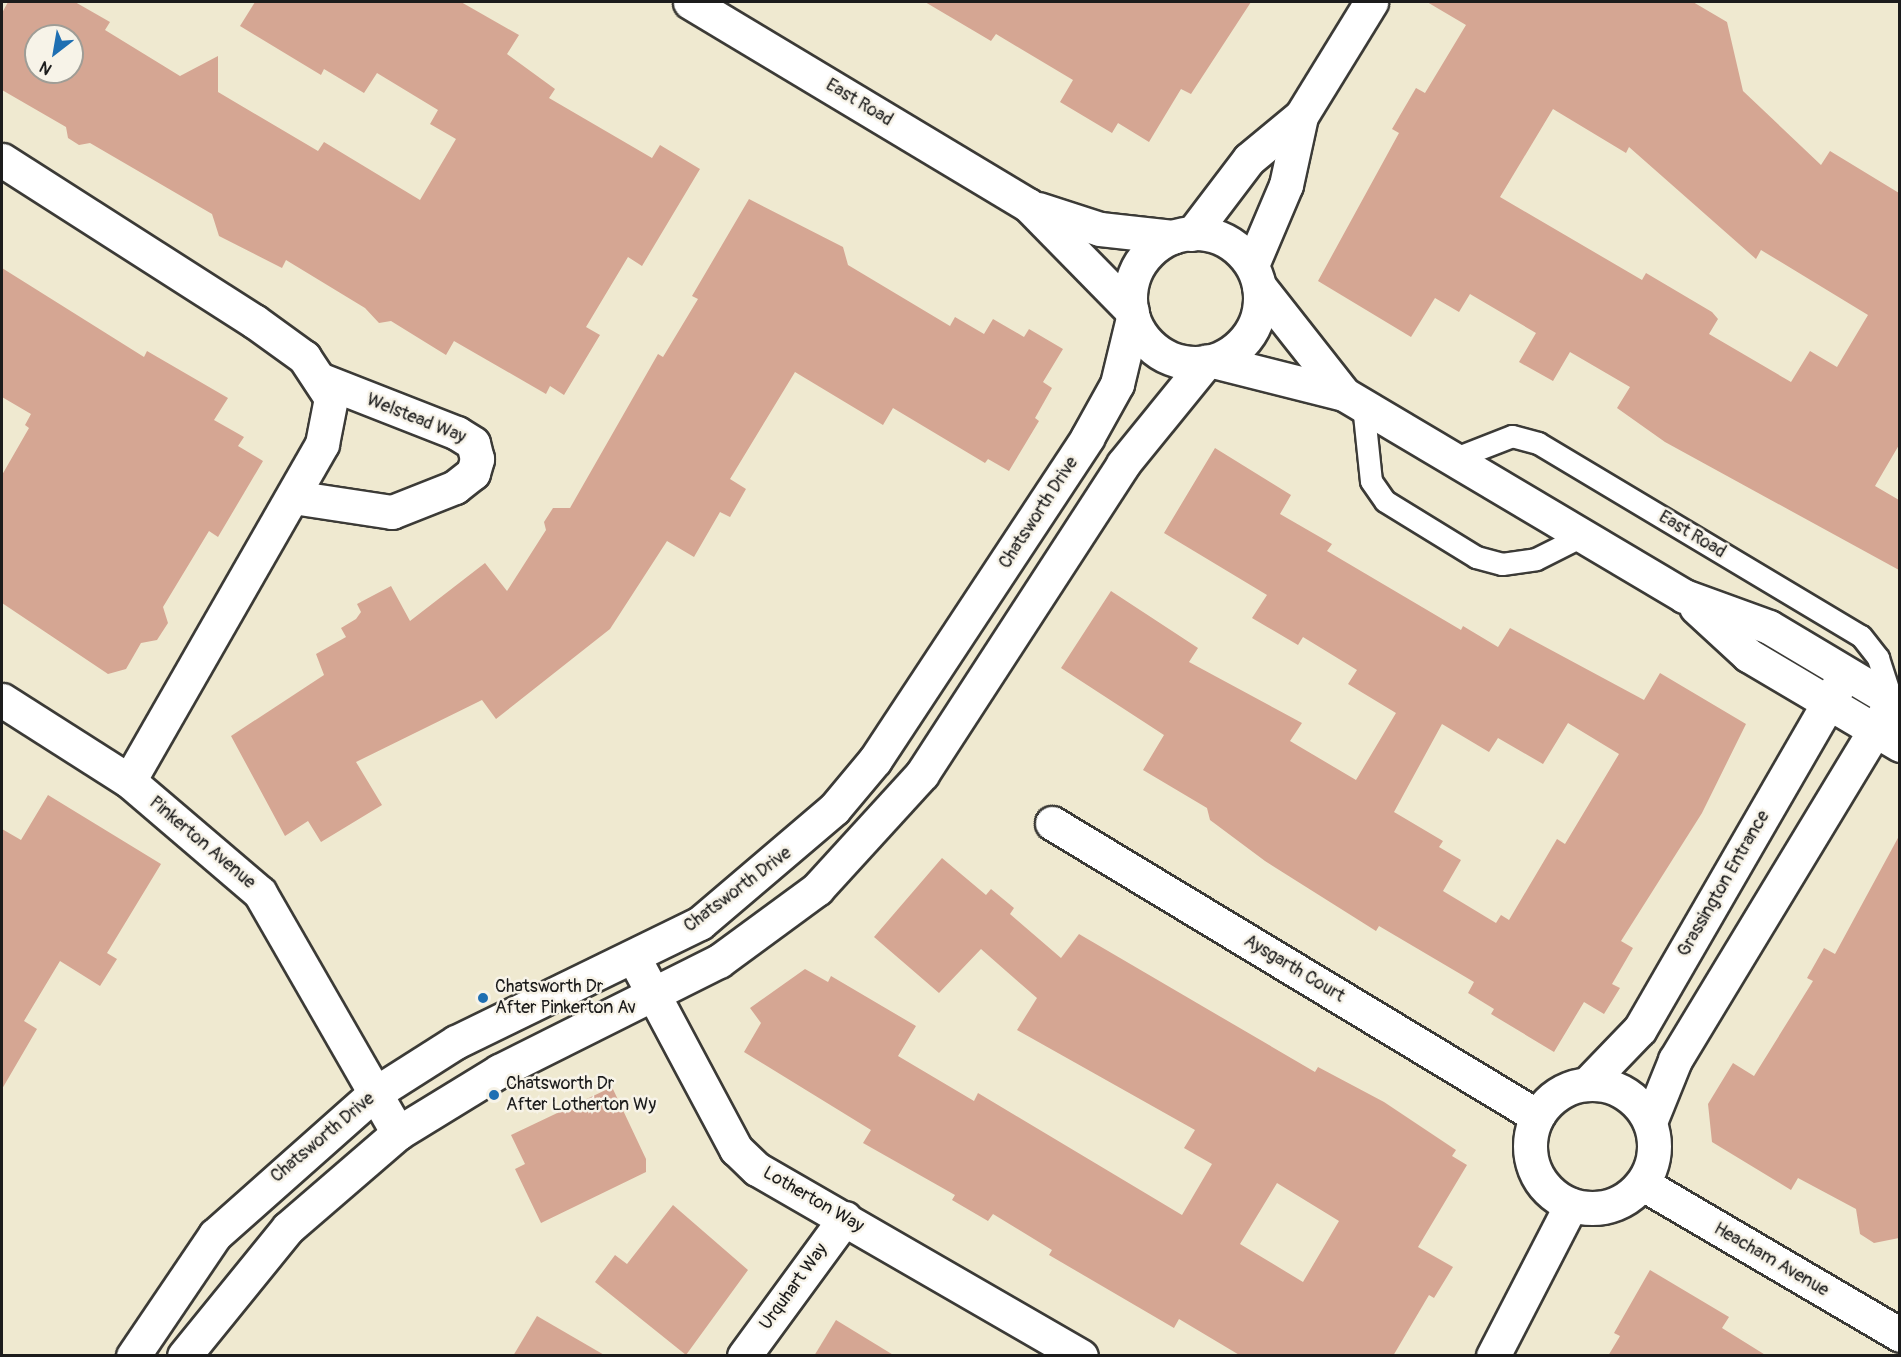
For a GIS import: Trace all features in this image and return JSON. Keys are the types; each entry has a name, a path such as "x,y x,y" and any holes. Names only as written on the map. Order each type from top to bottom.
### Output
{"street":[{"name":"East Road","path":"690,2 1028,205 1100,229 1183,235"},
{"path":"1371,2 1301,116 1249,159 1183,235 1148,253 1136,270 1133,314 1156,350 1180,361 1209,361 1353,400 1684,596 1769,627 1896,703 1887,737 1675,1060 1650,1122 1654,1154 1642,1185 1614,1206 1571,1205 1553,1195 1534,1168 1530,1136 1537,1116 1566,1089 1587,1084 1629,1096 1650,1122"},
{"path":"184,1356 288,1228 398,1133 499,1071 654,998 719,961 817,889 921,774 1011,642 1123,464 1209,361 1248,337 1258,318 1256,276 1286,185 1301,116"},
{"path":"2,160 254,321 304,357 331,398 330,421 293,497 129,781"},
{"name":"East Road","path":"1028,205 1133,314"},
{"path":"1183,235 1223,239 1256,276 1353,400"},
{"name":"Chatsworth Drive","path":"133,1356 215,1235 374,1095 456,1042 634,958 700,924 834,810 875,760 971,619 1117,384 1133,314"},
{"name":"Welstead Way","path":"293,497 392,512 455,487 473,473 477,459 473,443 458,433 319,379"},
{"path":"1684,596 1748,655 1887,737"},
{"path":"971,619 1011,642"},
{"name":"Grassington Entrance","path":"1587,1084 1640,1029 1846,673"},
{"name":"Pinkerton Avenue","path":"3,704 129,781 260,892 374,1095 398,1133"},
{"name":"Aysgarth Court","path":"1052,822 1537,1116"},
{"name":"Lotherton Way","path":"634,958 736,1149 757,1169 1082,1356"},
{"name":"Heacham Avenue","path":"1642,1185 1899,1335"},
{"path":"1493,1356 1571,1205"},
{"name":"Urquhart Way","path":"744,1356 845,1218"}],"lane":[{"path":"1353,400 1371,481 1385,501 1476,557 1502,564 1536,559 1582,536"},
{"name":"East Road","path":"1453,459 1512,436 1538,443 1861,636 1878,658 1896,703"}],"building":[{"path":"8,2 75,2 110,22 105,30 180,76 218,56 218,92 318,151 324,142 420,200 456,139 430,124 438,110 377,73 364,93 324,69 321,75 240,26 255,2 461,2 519,35 507,54 555,89 549,98 652,158 660,145 700,169 642,266 628,257 586,327 600,335 564,395 550,386 546,394 454,341 446,355 391,321 379,323 365,308 286,260 282,268 219,236 212,214 90,143 79,145 68,138 66,127 2,90 2,13"},
{"path":"925,2 1251,2 1191,94 1181,89 1149,142 1118,123 1112,133 1060,102 1073,80 996,34 991,41"},
{"path":"1427,2 1693,2 1727,22 1743,91 1821,165 1830,151 1899,193 1899,445 1875,486 1899,500 1899,570 1665,442 1617,408 1630,387 1570,352 1553,381 1519,362 1536,333 1470,294 1459,312 1435,298 1411,337 1318,281 1399,133 1392,129 1416,88 1425,93 1466,25","holes":["1553,109 1626,153 1629,147 1756,259 1761,250 1868,315 1837,367 1810,351 1791,382 1709,334 1718,319 1712,312 1646,273 1642,280 1500,197"]},
{"path":"749,199 843,247 848,265 950,326 955,317 984,334 993,319 1024,337 1029,329 1063,349 1043,382 1052,388 1035,418 1039,421 1009,471 988,459 985,463 893,408 883,425 795,372 730,479 746,489 730,517 720,512 694,557 667,541 610,629 496,719 482,700 356,762 382,805 321,842 308,821 285,836 231,736 324,675 316,654 346,637 341,628 356,619 361,612 357,604 391,586 410,621 485,563 507,591 546,530 544,522 553,508 570,508 658,354 663,357 698,299 692,296"},
{"path":"2,268 144,357 147,351 228,398 214,420 244,437 238,446 263,461 218,537 209,531 163,607 168,623 157,640 141,643 126,669 108,674 2,603 2,475 29,428 25,425 31,414 2,397"},
{"path":"1215,448 1291,495 1280,514 1332,544 1327,551 1461,630 1463,626 1498,647 1510,628 1644,700 1660,673 1746,724 1702,813 1621,941 1633,948 1612,984 1620,988 1604,1014 1584,1002 1554,1052 1491,1014 1494,1009 1468,993 1474,982 1379,926 1376,931 1265,861 1210,820 1207,808 1143,770 1164,735 1061,668 1111,591 1198,648 1189,662 1302,723 1290,741 1356,780 1396,713 1348,684 1357,670 1303,637 1298,645 1252,618 1267,595 1164,533","holes":["1568,723 1619,754 1565,844 1557,839 1509,920 1501,915 1496,923 1443,891 1461,860 1439,847 1443,841 1394,812 1442,724 1489,752 1498,738 1543,764"]},
{"path":"48,795 161,864 107,953 117,959 100,986 60,961 24,1021 37,1029 2,1089 2,829 21,840"},
{"path":"1899,836 1899,1238 1874,1243 1860,1234 1856,1209 1798,1178 1791,1190 1712,1142 1708,1104 1733,1063 1754,1076 1813,981 1807,978 1824,948 1835,954"},
{"path":"942,858 986,895 991,889 1014,908 1010,914 1061,958 1079,934 1315,1072 1318,1067 1384,1102 1456,1150 1452,1156 1467,1165 1418,1247 1453,1267 1434,1298 1429,1295 1393,1356 1241,1356 1179,1319 1174,1328 1049,1255 1052,1250 993,1214 988,1221 952,1200 955,1195 863,1143 871,1130 744,1052 761,1023 750,1008 805,969 828,982 831,976 916,1026 898,1056 974,1101 978,1093 1182,1215 1212,1164 1184,1148 1195,1130 1017,1030 1037,998 981,949 939,993 874,937","holes":["1277,1183 1339,1221 1303,1282 1240,1244"]},
{"path":"612,1087 646,1159 646,1172 541,1223 515,1169 525,1164 511,1135"},
{"path":"673,1205 748,1270 686,1355 595,1282 615,1255 627,1264"},
{"path":"1650,1270 1729,1317 1722,1328 1767,1356 1608,1356 1620,1336 1614,1333"},
{"path":"537,1316 606,1356 513,1356"},
{"path":"836,1320 895,1356 814,1356"}],"place":[{"name":"Chatsworth Dr After Pinkerton Av","path":"483,998"},
{"name":"Chatsworth Dr After Lotherton Wy","path":"494,1095"}]}
